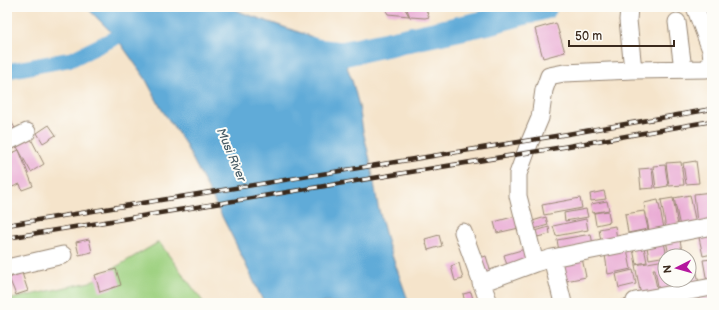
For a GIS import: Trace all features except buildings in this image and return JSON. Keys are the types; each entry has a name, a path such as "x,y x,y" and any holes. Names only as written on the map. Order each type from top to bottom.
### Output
{"street":[{"path":"629,7 628,20 633,70"},
{"path":"535,263 518,196 518,174 540,118 544,90 549,76 633,70 706,69 712,60 711,50 694,7"},
{"path":"677,22 684,69"},
{"path":"7,142 27,132"},
{"path":"481,283 552,258 712,226"},
{"path":"463,232 489,303"},
{"path":"7,268 63,255"},
{"path":"552,258 563,303"},
{"path":"635,301 712,288"}],"green space":[{"path":"159,242 204,303 7,303 7,300 90,282"}],"water":[{"name":"Musi River","path":"86,7 230,7 243,13 310,36 342,54 352,80 359,106 378,206 388,244 409,303 264,303 184,142 162,110 145,78 116,37"}],"waterway":[{"path":"310,49 315,51 342,54 489,22 545,7"},
{"path":"7,71 72,59 135,28"}],"railway":[{"path":"7,225 562,135 712,109"},
{"path":"7,238 563,147 712,121"}]}
